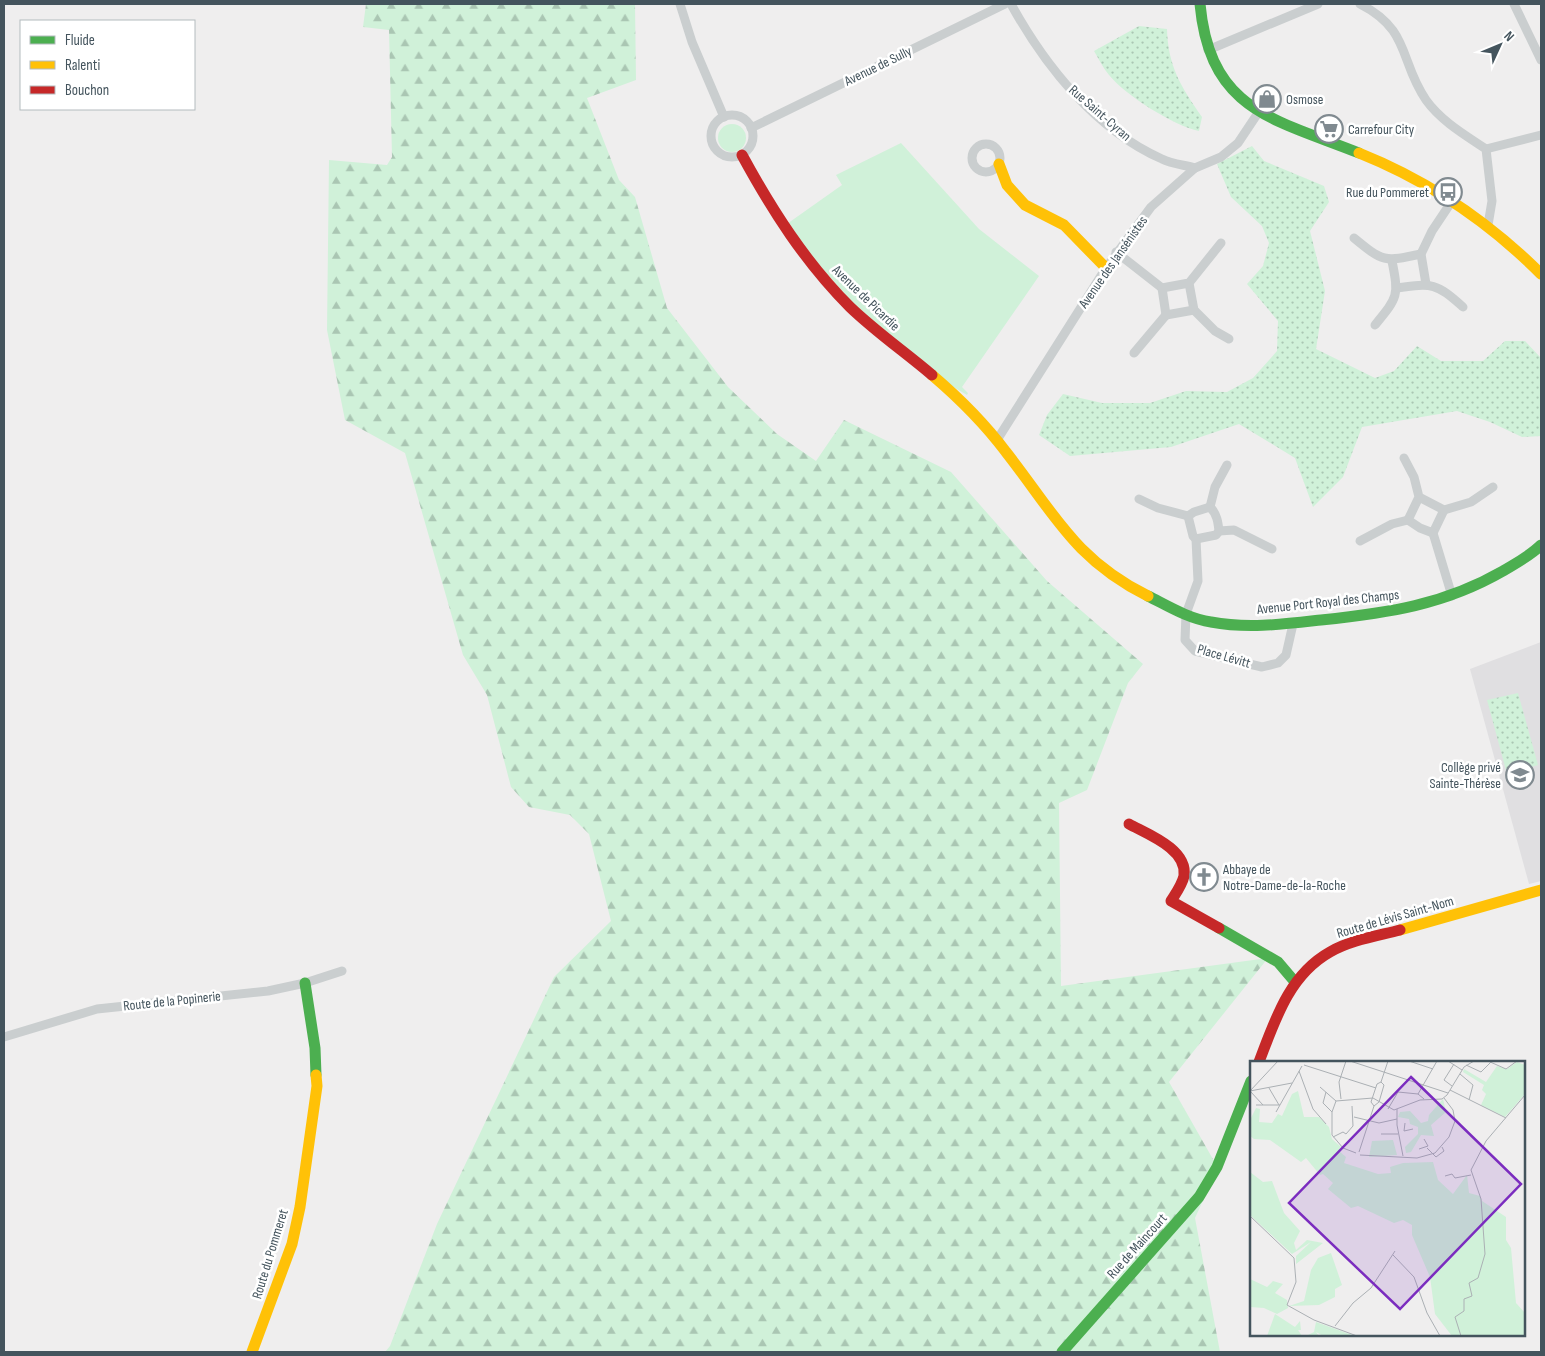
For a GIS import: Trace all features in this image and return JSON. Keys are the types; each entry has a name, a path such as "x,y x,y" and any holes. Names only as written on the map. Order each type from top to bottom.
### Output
{"street":[{"path":"680,4 689,36 724,117"},
{"name":"Avenue de Sully","path":"751,128 1005,4"},
{"name":"Rue Saint-Cyran","path":"1011,4 1043,55 1083,102 1107,123 1150,153 1164,160 1196,168"},
{"path":"1200,4 1201,24 1208,50 1223,80 1236,95 1258,113 1381,163 1427,185 1488,224 1541,274"},
{"path":"1208,50 1318,4"},
{"path":"1360,4 1386,21 1398,36 1417,85 1426,100 1456,128 1486,149 1492,201 1488,224"},
{"path":"1514,4 1541,60"},
{"name":"Avenue des Jansénistes","path":"997,440 1116,252 1151,207 1196,168 1221,157 1238,143 1258,113"},
{"path":"736,116 748,123 751,128 753,134 750,146 742,155 736,157 723,156 714,148 711,136 712,130 724,117 736,116"},
{"path":"1486,149 1541,135"},
{"name":"Avenue de Picardie","path":"742,155 770,207 806,259 839,296 872,327 946,388 997,440"},
{"path":"999,164 1007,185 1025,205 1064,225 1106,268"},
{"path":"1426,284 1420,254 1432,231 1452,201"},
{"path":"1354,238 1374,254 1392,260 1420,254"},
{"path":"1162,288 1190,283 1221,242"},
{"path":"1116,252 1162,288 1166,315"},
{"path":"1375,325 1392,306 1397,288 1392,260"},
{"path":"1190,283 1194,310 1215,331 1228,339"},
{"path":"1397,288 1426,284 1442,288 1462,307"},
{"path":"1134,353 1166,315 1194,310"},
{"name":"Avenue Port Royal des Champs","path":"997,440 1071,540 1101,568 1139,593 1209,622 1241,625 1293,624 1402,611 1452,596 1495,577 1541,545"},
{"path":"1404,458 1414,477 1419,497 1408,520"},
{"path":"1210,507 1215,486 1227,465"},
{"path":"1419,497 1444,510 1471,502 1493,487"},
{"path":"1139,499 1158,508 1188,516 1210,507"},
{"path":"1210,507 1216,512 1219,531"},
{"path":"1444,510 1433,533 1452,596"},
{"path":"1186,614 1198,581 1196,539 1193,536 1188,516"},
{"path":"1360,541 1392,524 1408,520 1433,533"},
{"path":"1196,539 1216,535 1219,531 1234,530 1272,549"},
{"name":"Place Lévitt","path":"1186,614 1185,640 1195,651 1262,667 1278,663 1286,655 1293,624"},
{"path":"1129,824 1166,844 1182,862 1184,872 1182,882 1171,901 1278,962 1295,982"},
{"name":"Route de Lévis Saint-Nom","path":"1259,1061 1279,1012 1295,982 1321,956 1342,947 1541,890"},
{"name":"Route de la Popinerie","path":"4,1037 97,1009 268,991 305,983 342,970"},
{"name":"Route du Pommeret","path":"252,1352 292,1244 300,1207 317,1086 315,1048 305,983"},
{"name":"Rue de Maincourt","path":"1062,1352 1192,1207 1210,1180 1223,1153 1250,1084"}],"shaded area":[{"name":"Collège privé Sainte-Thérèse","path":"1541,642 1541,881 1529,884 1470,669"}],"green space":[{"path":"366,4 635,4 636,80 587,98 619,180 635,197 667,308 728,387 777,434 816,461 844,420 951,472 1047,581 1143,664 1128,683 1087,790 1059,803 1061,986 1268,958 1169,1082 1218,1168 1195,1218 1220,1352 385,1352 390,1346 437,1224 554,977 611,921 589,834 570,815 529,807 511,787 487,695 463,655 405,453 345,420 327,330 329,160 387,165 392,157 389,30 363,27"},
{"path":"1139,26 1167,29 1170,54 1177,76 1202,117 1199,131 1177,123 1151,109 1126,91 1109,75 1094,51"},
{"path":"732,124 742,128 746,138 742,148 732,152 722,148 718,138 722,128"},
{"path":"901,143 979,229 1039,276 962,387 968,393 967,395 945,382 876,329 784,226 842,185 836,175"},
{"path":"1252,146 1264,161 1324,186 1329,202 1310,231 1325,291 1316,349 1375,378 1394,371 1417,346 1441,361 1483,361 1505,341 1525,341 1541,358 1541,436 1522,437 1490,422 1457,411 1362,427 1343,477 1313,507 1295,458 1239,424 1171,447 1070,456 1039,435 1047,415 1063,394 1102,403 1150,403 1186,391 1227,392 1253,378 1277,351 1278,321 1247,284 1263,266 1269,243 1262,226 1231,197 1217,164"},
{"path":"1518,693 1538,765 1507,774 1487,700"}],"traffic: fast":[{"path":"1200,4 1206,40 1217,68 1232,89 1251,106 1274,119 1359,153"},
{"path":"1148,596 1195,618 1225,624 1266,625 1346,617 1415,606 1459,592 1503,571 1528,556 1541,545"},
{"path":"1219,928 1278,962 1295,982"},
{"path":"305,983 315,1048 316,1075"},
{"path":"1062,1352 1199,1197 1217,1167 1250,1084"}],"traffic: slow":[{"path":"1359,153 1410,176 1456,204 1500,237 1541,274"},
{"path":"999,164 1007,185 1025,205 1064,225 1106,268"},
{"path":"932,375 962,402 989,431 1067,533 1083,550 1123,582 1148,596"},
{"path":"1400,930 1541,890"},
{"path":"252,1352 292,1244 300,1207 317,1086 316,1075"}],"traffic: jam":[{"path":"742,155 790,235 818,272 850,307 932,375"},
{"path":"1129,824 1165,844 1180,858 1184,866 1184,876 1171,901 1219,928"},
{"path":"1259,1061 1285,1000 1304,973 1330,952 1347,944 1400,930"}],"place":[{"name":"Osmose","path":"1267,99"},
{"name":"Carrefour City","path":"1329,129"},
{"name":"Rue du Pommeret","path":"1448,192"},
{"name":"Collège privé Sainte-Thérèse","path":"1520,775"},
{"name":"Abbaye de Notre-Dame-de-la-Roche","path":"1204,877"}]}
